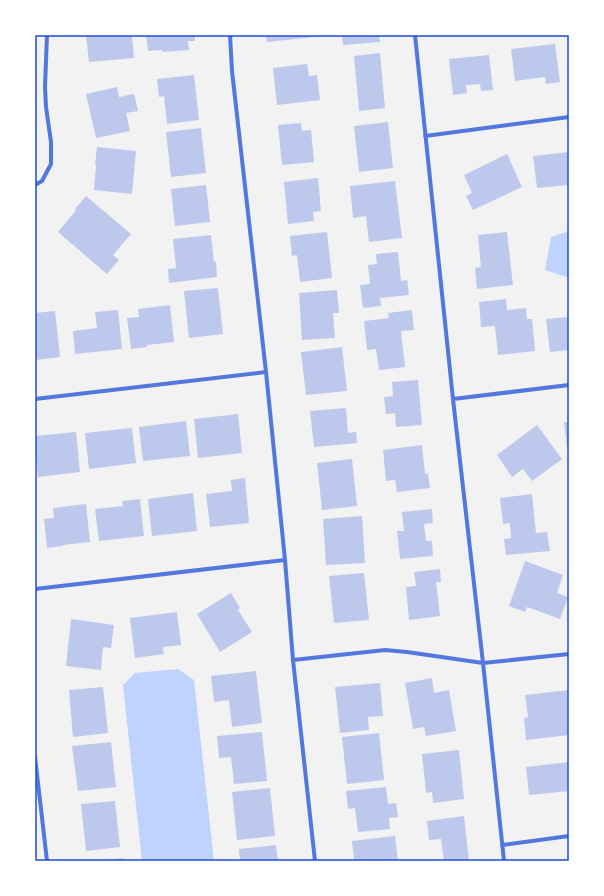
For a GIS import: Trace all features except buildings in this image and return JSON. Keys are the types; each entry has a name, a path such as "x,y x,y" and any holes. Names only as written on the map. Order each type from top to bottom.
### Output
{"street":[{"path":"35,185 42,181 51,164 51,142 45,87 47,35"},
{"path":"230,35 232,71 266,372 285,560 293,660 315,861"},
{"path":"415,35 453,399 504,861"},
{"path":"425,136 569,118"},
{"path":"35,399 266,372"},
{"path":"453,399 569,385"},
{"path":"35,590 285,560"},
{"path":"293,660 385,650 483,663 569,654"},
{"path":"35,757 47,861"},
{"path":"502,845 569,836"}],"water":[{"path":"569,231 569,278 545,270 551,237"},
{"path":"178,669 194,680 214,861 142,861 123,685 135,673"}]}
